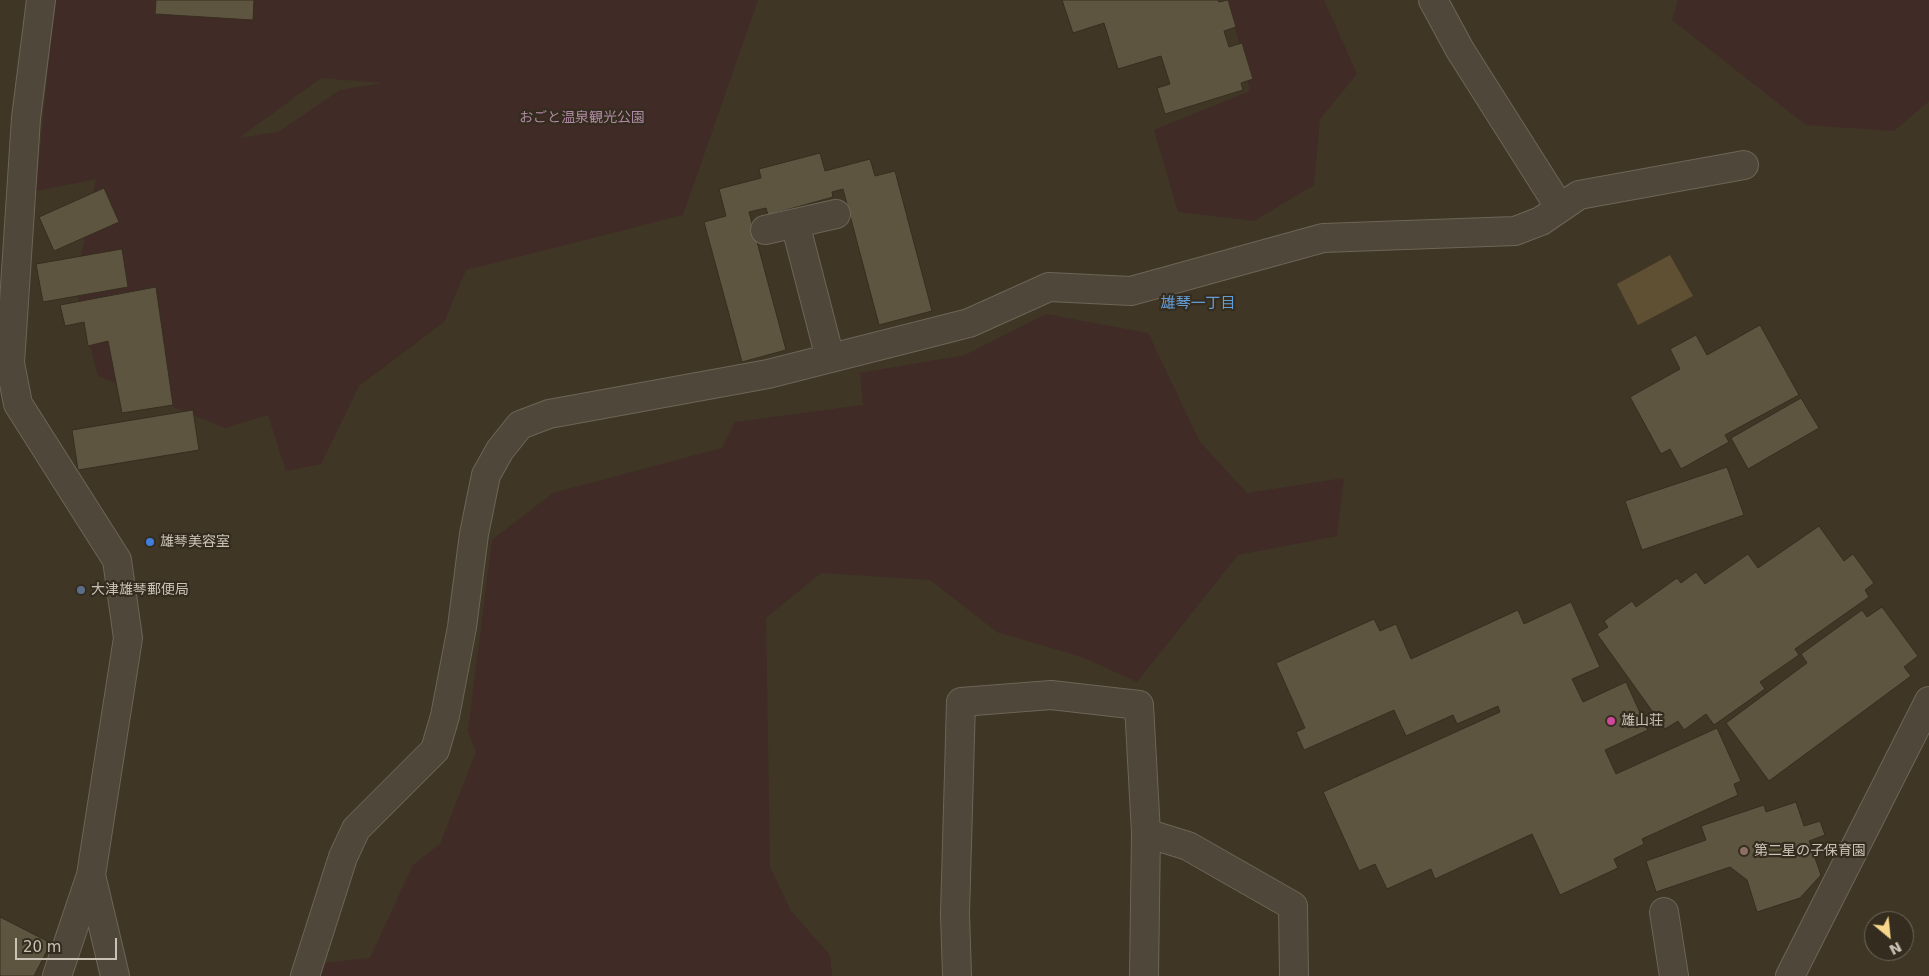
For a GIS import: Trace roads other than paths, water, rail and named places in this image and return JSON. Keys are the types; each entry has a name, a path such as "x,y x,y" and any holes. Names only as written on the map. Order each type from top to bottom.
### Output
{"street":[{"path":"40,0 26,118 5,363 18,404 117,560 128,638 91,876 57,976"},
{"path":"1433,0 1460,50 1560,208"},
{"path":"305,976 343,858 356,829 435,750 445,716 462,627 474,534 486,475 500,450 520,425 550,414 768,374 969,323 1048,287 1131,291 1323,238 1514,231 1541,221 1579,194 1744,165"},
{"path":"765,230 836,214"},
{"path":"795,223 830,358"},
{"path":"957,976 956,914 961,702 1051,696 1139,705 1146,833 1144,976"},
{"path":"1790,976 1929,700"},
{"path":"1146,833 1188,846 1293,906 1294,976"},
{"path":"91,876 115,976"},
{"path":"1664,912 1674,976"}],"place":[{"name":"雄琴美容室","path":"150,542"},
{"name":"大津雄琴郵便局","path":"81,590"},
{"name":"雄山荘","path":"1611,721"},
{"name":"第二星の子保育園","path":"1744,851"}],"district":[{"name":"雄琴一丁目","path":"1198,304"}],"park label":[{"name":"おごと温泉観光公園","path":"582,118"}]}
